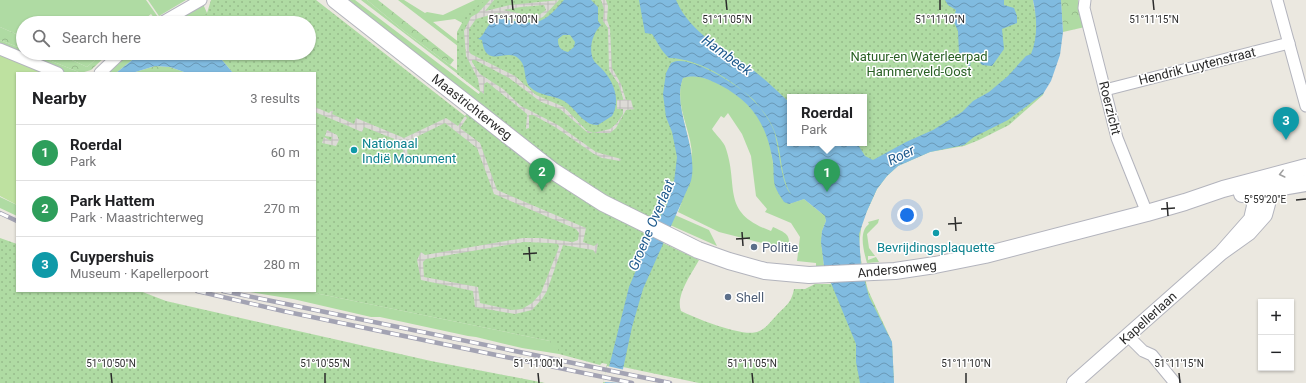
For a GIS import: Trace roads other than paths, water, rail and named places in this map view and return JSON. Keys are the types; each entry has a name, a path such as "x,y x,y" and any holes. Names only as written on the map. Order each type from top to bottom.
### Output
{"main road":[{"name":"Maastrichterweg","path":"335,0 553,170 585,193 618,211"},
{"path":"1258,187 1306,167"},
{"path":"1258,187 1306,183"},
{"name":"Andersonweg","path":"618,211 698,250 729,261 765,271 818,275 872,273 912,269 979,256 1147,213 1222,189 1258,187"}],"street":[{"path":"173,16 201,0"},
{"name":"Roerzicht","path":"1085,0 1084,8 1117,138 1147,213"},
{"path":"1278,0 1306,106"},
{"name":"Hendrik Luytenstraat","path":"1105,90 1289,43"},
{"path":"0,49 16,56"},
{"path":"27,60 56,72"},
{"path":"101,72 114,60"},
{"name":"Kapellerlaan","path":"1221,253 1249,234 1265,215 1268,204 1258,187"},
{"name":"Kapellerlaan","path":"1074,383 1221,253 1251,219 1258,187"},
{"path":"1128,336 1143,351 1152,355 1175,383"}],"water":[{"path":"564,0 591,0 598,7 598,21 601,25 596,31 592,40 591,49 594,61 606,73 613,85 616,104 612,116 598,125 588,123 564,101 534,90 530,87 526,80 523,65 519,59 509,55 492,56 484,49 482,40 478,39 490,24 498,19 537,22 552,13","holes":["563,35 570,35 575,42 574,47 568,52 560,48 558,39"]},
{"path":"639,0 676,0 682,12 699,32 753,70 787,100 787,146 859,146 865,156 873,160 906,142 933,130 962,112 973,101 989,92 1008,76 1026,56 1031,54 1033,48 1036,27 1033,0 1061,0 1063,32 1060,55 1051,81 1043,94 1008,120 974,137 964,145 930,152 898,166 887,176 877,189 867,211 859,234 861,267 869,297 892,342 894,383 860,383 856,362 856,344 824,266 821,242 822,231 826,221 825,216 804,199 789,204 784,202 775,186 773,162 767,137 763,127 750,108 732,92 720,85 702,78 688,77 683,78 680,89 680,102 691,155 691,181 643,289 632,327 620,383 605,383 629,287 655,225 666,207 674,182 677,157 672,132 666,117 663,94 666,73 671,63 679,61 689,62 714,72 738,87 715,72 699,64 683,60 669,58 652,34 645,33","holes":["763,112 774,130 777,138 787,187 774,131"]},
{"path":"945,0 1004,0 1004,5 1014,8 1017,16 1017,23 1002,29 1004,49 992,66 982,65 972,54 970,68 959,54 958,31 953,20 956,10 948,5"},
{"path":"132,60 222,60 232,72 184,72 170,67 155,66 135,72 117,72"}],"railway":[{"path":"0,213 16,221"},
{"path":"201,292 283,311 632,383"},
{"path":"228,292 670,383"}],"place":[{"name":"Cuypershuis","path":"1286,140"},
{"name":"Nationaal Indië Monument","path":"354,150"},
{"name":"Park Hattem","path":"542,191"},
{"name":"Roerdal","path":"827,192"},
{"name":"Bevrijdingsplaquette","path":"936,233"},
{"name":"Politie","path":"754,247"},
{"name":"Shell","path":"728,297"}],"water label":[{"name":"Hambeek","path":"727,55"},
{"name":"Roer","path":"901,155"},
{"name":"Groene Overlaat","path":"651,225"}],"park label":[{"name":"Natuur-en Waterleerpad Hammerveld-Oost","path":"919,64"}]}
